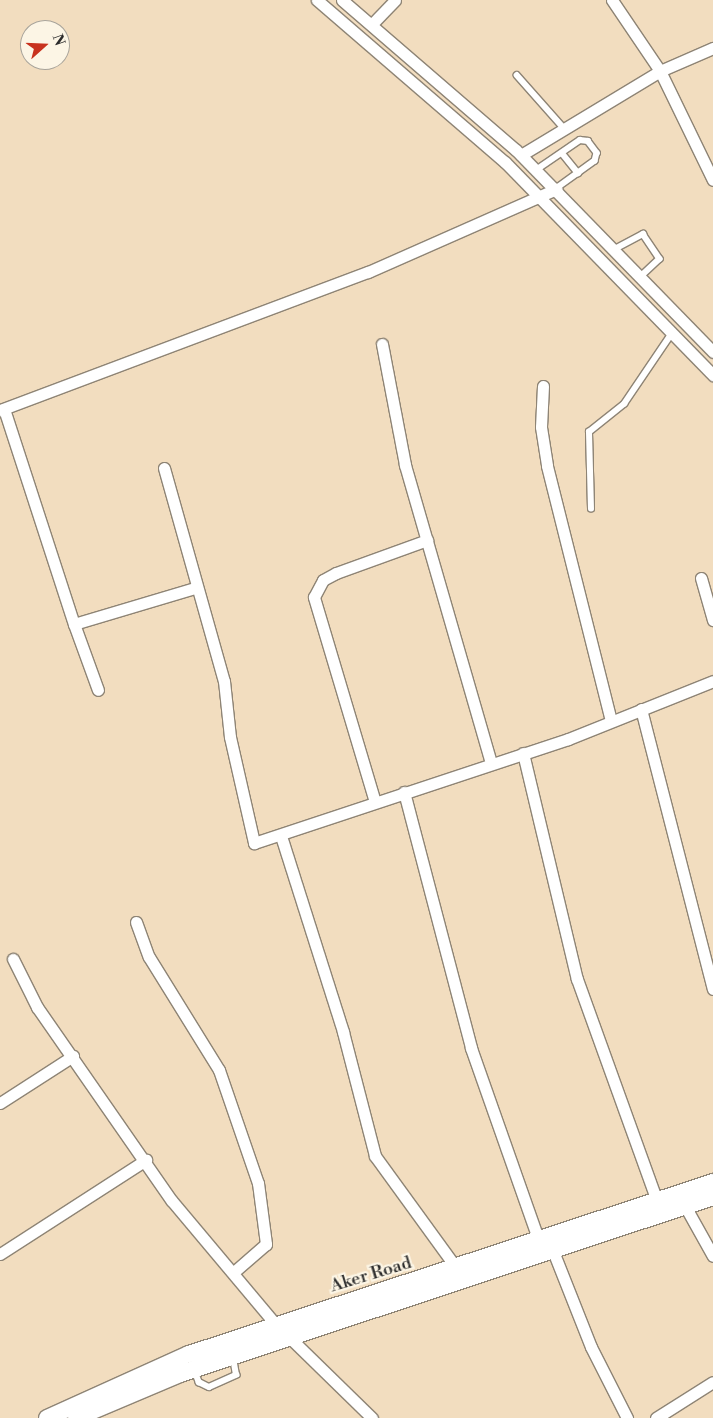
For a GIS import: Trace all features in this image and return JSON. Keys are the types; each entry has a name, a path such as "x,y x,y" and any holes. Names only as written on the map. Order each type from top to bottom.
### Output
{"street":[{"path":"317,0 498,155 713,375"},
{"path":"342,0 372,24 536,170 642,276 713,352"},
{"path":"372,24 395,0"},
{"path":"612,0 660,71 713,180"},
{"path":"520,155 563,127 660,71 713,48"},
{"path":"98,690 2,409 368,272 541,199 556,189"},
{"path":"382,344 405,465 491,763"},
{"path":"543,386 541,427 546,466 612,721"},
{"path":"164,468 195,588 224,681 230,737 250,838 254,843 263,843 375,802 523,753 612,721 713,681"},
{"path":"375,802 314,597 323,580 336,573 427,540"},
{"path":"701,578 713,620"},
{"path":"74,624 195,588"},
{"path":"641,709 713,989"},
{"path":"523,753 577,979 657,1201"},
{"path":"404,792 471,1048 539,1241"},
{"path":"281,836 343,1032 376,1156 456,1268"},
{"path":"136,922 150,957 219,1070 258,1183 266,1244 235,1271"},
{"path":"13,959 37,1006 146,1160 172,1201 235,1271 276,1325"},
{"path":"0,1103 73,1056"},
{"path":"0,1254 146,1160"},
{"name":"Aker Road","path":"47,1418 192,1362 232,1356 554,1251 657,1201 713,1182"},
{"name":"Aker Road","path":"76,1418 192,1362 276,1325 539,1241 685,1206 713,1197"},
{"path":"685,1206 713,1256"},
{"path":"554,1251 595,1356 627,1418"},
{"path":"289,1336 372,1418"},
{"path":"656,1418 713,1382"}],"lane":[{"path":"517,75 563,127"},
{"path":"536,170 562,153 588,141 597,158 556,189"},
{"path":"562,153 578,173"},
{"path":"615,249 644,234 660,259 642,276"},
{"path":"591,509 589,432 624,404 673,332"}]}
